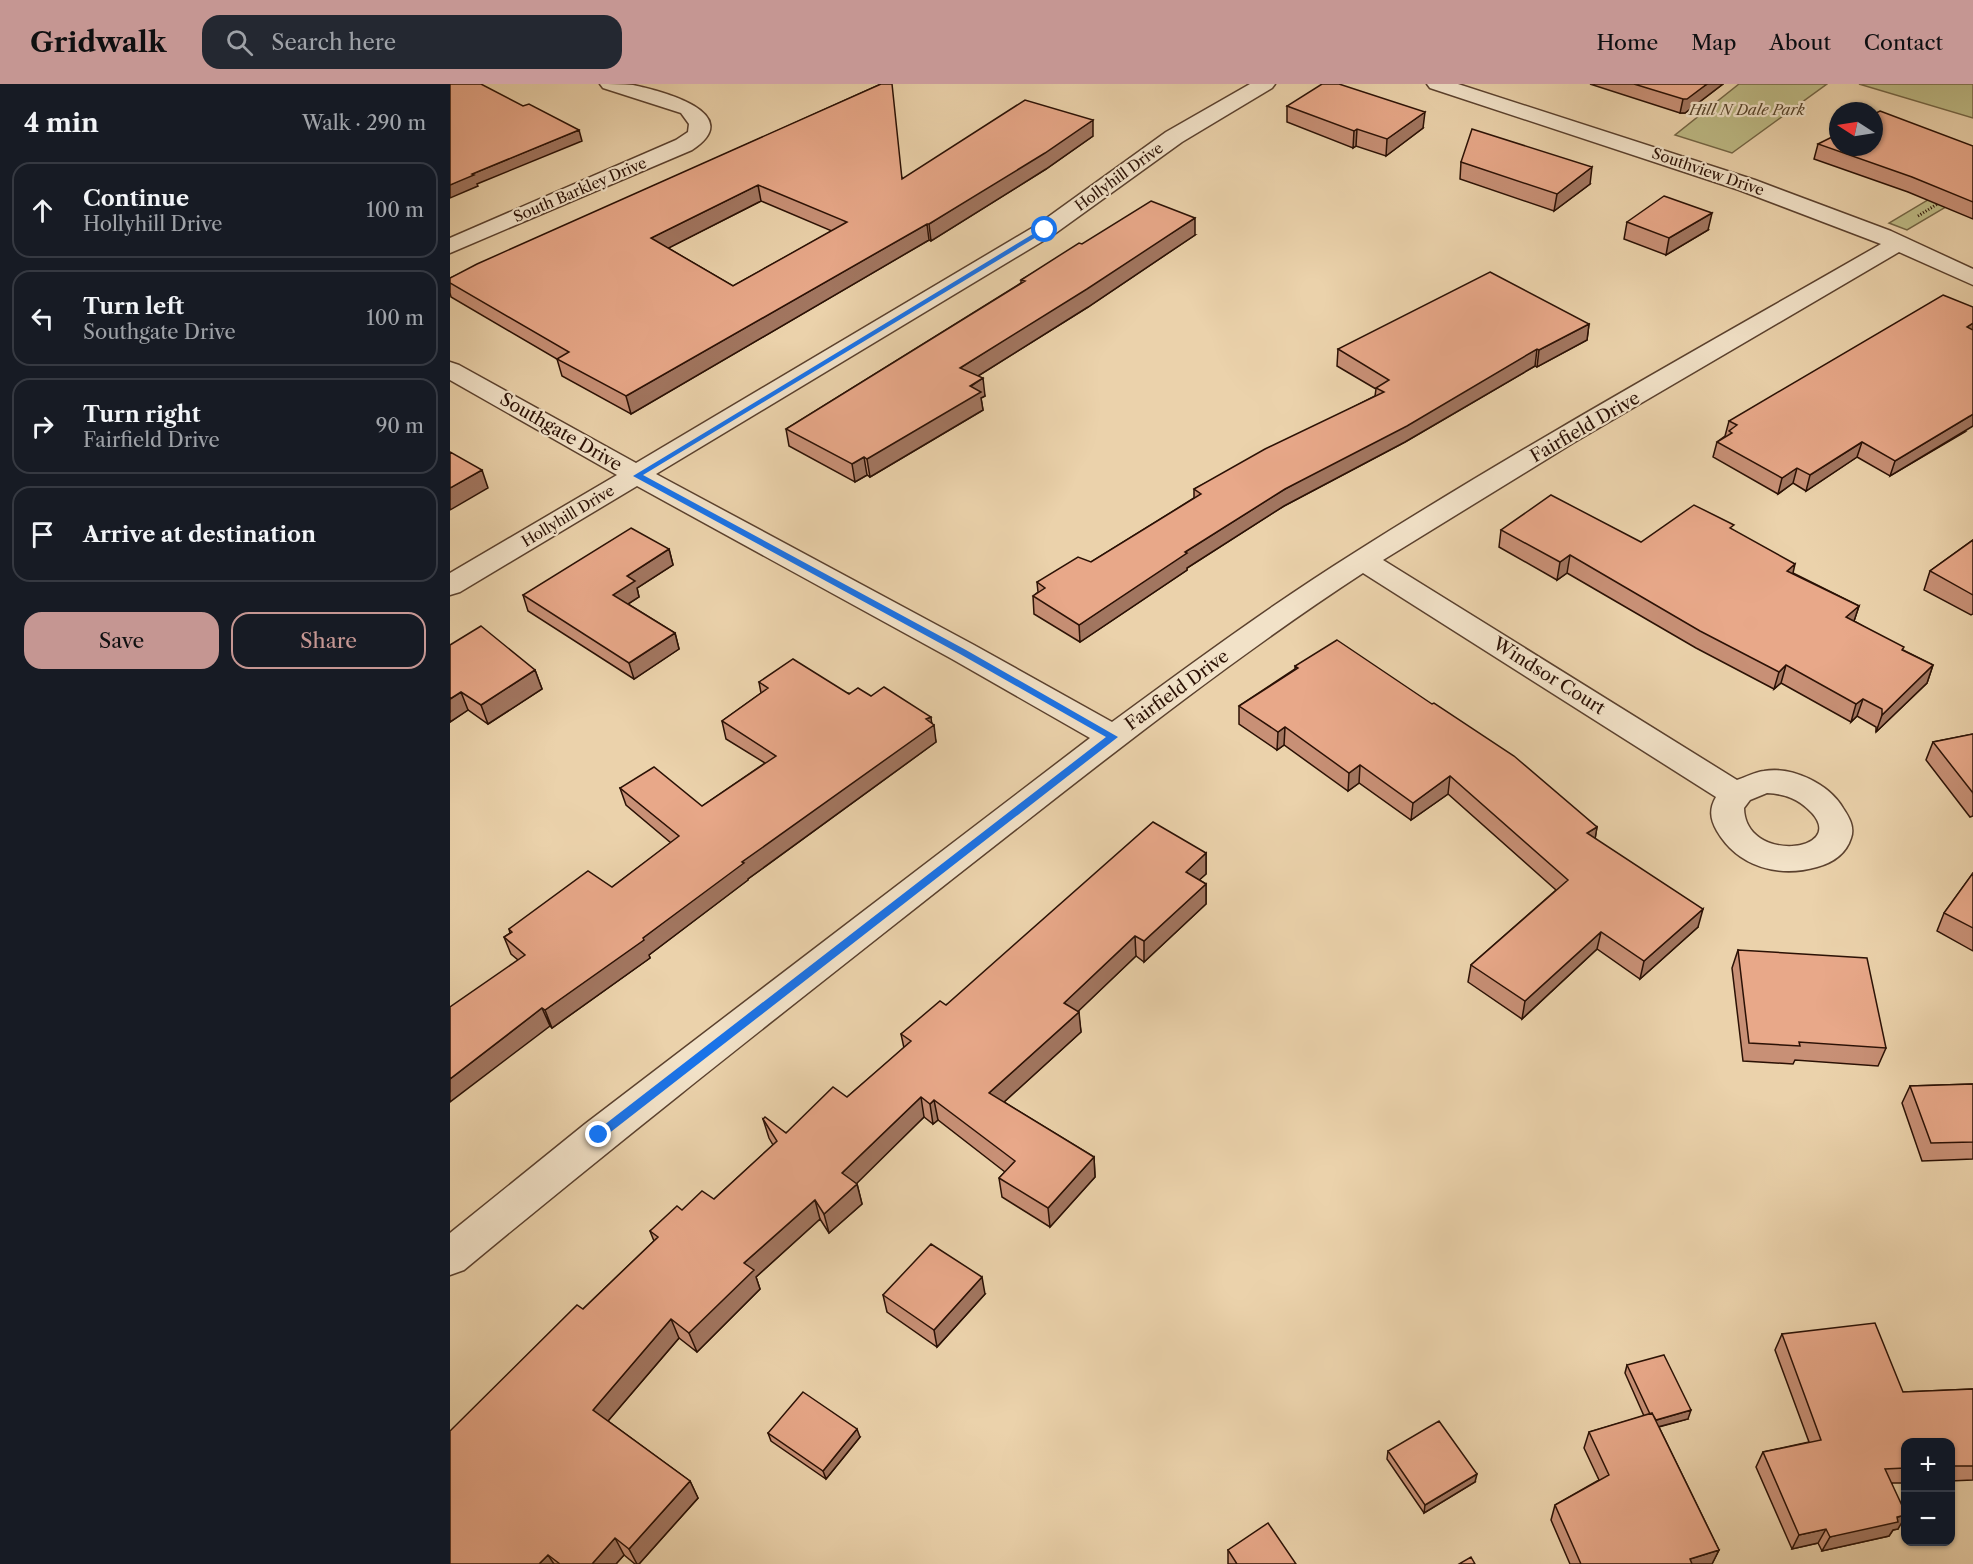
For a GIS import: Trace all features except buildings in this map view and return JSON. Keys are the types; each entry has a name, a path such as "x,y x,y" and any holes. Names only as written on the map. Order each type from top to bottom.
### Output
{"street":[{"name":"South Barkley Drive","path":"450,246 684,145 699,132 698,116 688,109 610,84"},
{"name":"Hollyhill Drive","path":"450,586 1045,230 1174,137 1265,84"},
{"name":"Southview Drive","path":"1437,84 1904,232 1973,278"},
{"name":"Fairfield Drive","path":"450,1257 599,1135 1113,737 1200,673 1363,560 1904,232"},
{"name":"Southgate Drive","path":"450,370 637,476 963,652 1113,737"},
{"name":"Windsor Court","path":"1363,560 1734,793"}],"path":[{"path":"1904,232 1946,199"}],"green space":[{"name":"Hill N Dale Park","path":"1739,84 1827,84 1732,153 1675,135"},
{"path":"1859,84 1973,84 1973,118"},
{"path":"1973,173 1973,191 1907,230 1889,223"}],"route":[{"path":"599,1135 1113,737 963,652 637,476 1045,230"}]}
